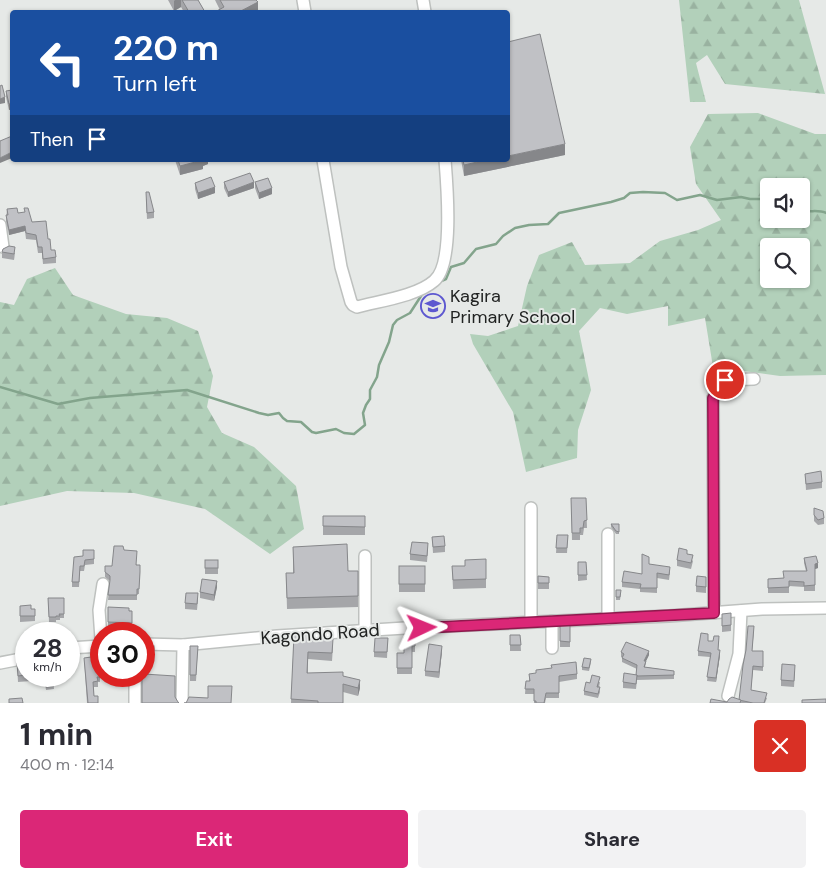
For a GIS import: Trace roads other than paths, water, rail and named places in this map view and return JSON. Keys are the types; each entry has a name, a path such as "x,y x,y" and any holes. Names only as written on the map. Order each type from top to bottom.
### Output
{"street":[{"path":"323,162 341,267 350,302 357,307 413,292 429,285 440,275 446,248 448,210 445,162"},
{"path":"0,225 3,247"},
{"path":"714,613 713,398 725,380 754,379"},
{"path":"531,508 531,622"},
{"path":"608,534 608,619"},
{"path":"365,556 365,631"},
{"path":"100,622 99,610 103,584"},
{"name":"Kagondo Road","path":"155,644 182,645 277,636 762,609 826,608"},
{"path":"728,696 740,654 741,611"},
{"path":"552,621 552,648"},
{"path":"182,645 182,703"},
{"path":"1,664 15,661"},
{"path":"135,687 135,703"}],"waterway":[{"path":"439,282 446,279 451,267 464,263 476,249 496,244 503,236 515,228 548,224 559,213 611,202 624,198 630,193 665,193 677,200 700,195 717,200 741,197 760,199"},
{"path":"810,211 826,213"},
{"path":"0,387 58,404 90,398 187,390 259,413 268,415 279,413 287,421 301,422 312,432 336,429 344,433 354,434 365,425 363,413 370,399 370,390 377,377 379,365 389,342 393,325 397,320 410,313 423,293"}],"place":[{"name":"Kagira Primary School","path":"433,306"}]}
